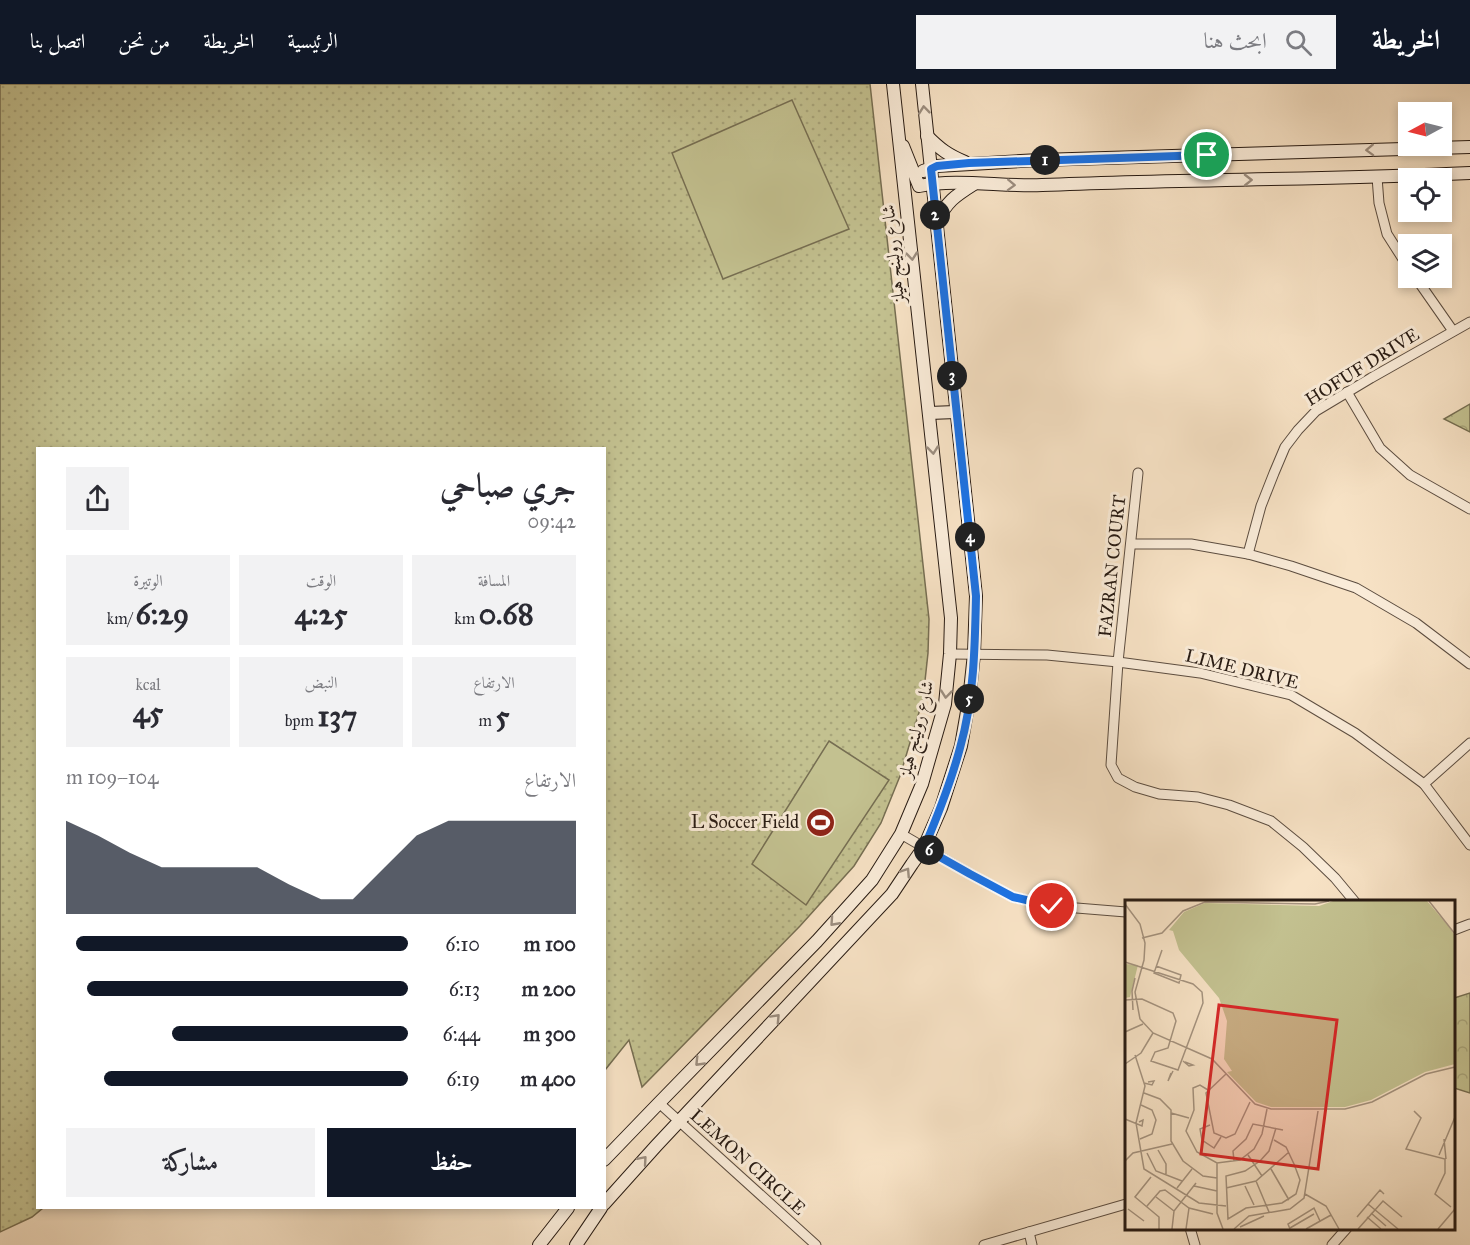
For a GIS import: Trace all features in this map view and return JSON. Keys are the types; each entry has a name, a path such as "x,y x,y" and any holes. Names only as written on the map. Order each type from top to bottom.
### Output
{"main road":[{"name":"شارع رولينج هيلز","path":"606,1158 824,933 872,880 901,834 922,784 945,704 951,618 893,84"},
{"path":"606,1202 892,894 924,848 941,808 961,746 974,654 976,596 922,84"},
{"path":"898,134 919,186 932,187 974,184 1023,186 1112,182 1239,181 1470,173"},
{"path":"927,136 939,149 969,163"},
{"path":"905,198 918,172 937,166 969,163 1470,147"},
{"path":"936,224 944,208 954,197 974,184"},
{"path":"929,413 956,412"},
{"path":"538,1245 567,1209"},
{"path":"576,1245 600,1209"}],"street":[{"path":"1377,177 1379,203 1387,234 1398,251"},
{"path":"1423,288 1453,331"},
{"name":"HOFUF DRIVE","path":"1248,554 1261,506 1285,447 1316,411 1470,322"},
{"path":"1347,392 1380,448 1410,475 1470,509"},
{"name":"FAZRAN COURT","path":"1138,473 1118,662 1111,765 1118,778 1135,787 1159,794 1198,797 1271,820 1335,878 1353,900"},
{"path":"1131,544 1191,544 1248,554 1356,588 1416,623 1470,664"},
{"name":"LIME DRIVE","path":"950,654 1047,655 1118,662 1200,673 1292,695 1355,733 1424,784 1470,845"},
{"path":"1424,784 1470,743"},
{"path":"901,834 1013,897 1052,906 1125,912"},
{"path":"1455,930 1470,924"},
{"name":"LEMON CIRCLE","path":"659,1103 816,1245"},
{"path":"984,1245 1125,1204"},
{"path":"1191,1230 1195,1245"},
{"path":"1332,1245 1345,1230"},
{"path":"1029,1232 1032,1245"}],"green space":[{"path":"0,84 870,84 929,619 923,699 900,776 881,823 854,866 800,926 642,1087 629,1040 606,1069 606,447 36,447 36,1209 42,1209 32,1217 0,1232"},
{"path":"792,100 849,229 723,279 672,153"},
{"path":"1470,404 1470,432 1444,419"},
{"name":"L Soccer Field","path":"829,741 889,780 806,905 752,864"},
{"path":"1470,993 1470,1093 1455,1088 1455,998"}],"place":[{"name":"L Soccer Field","path":"820,822"}],"route":[{"path":"1052,906 1013,897 924,848 941,808 961,746 974,654 976,596 931,169 937,166 969,163 1207,155"}]}
